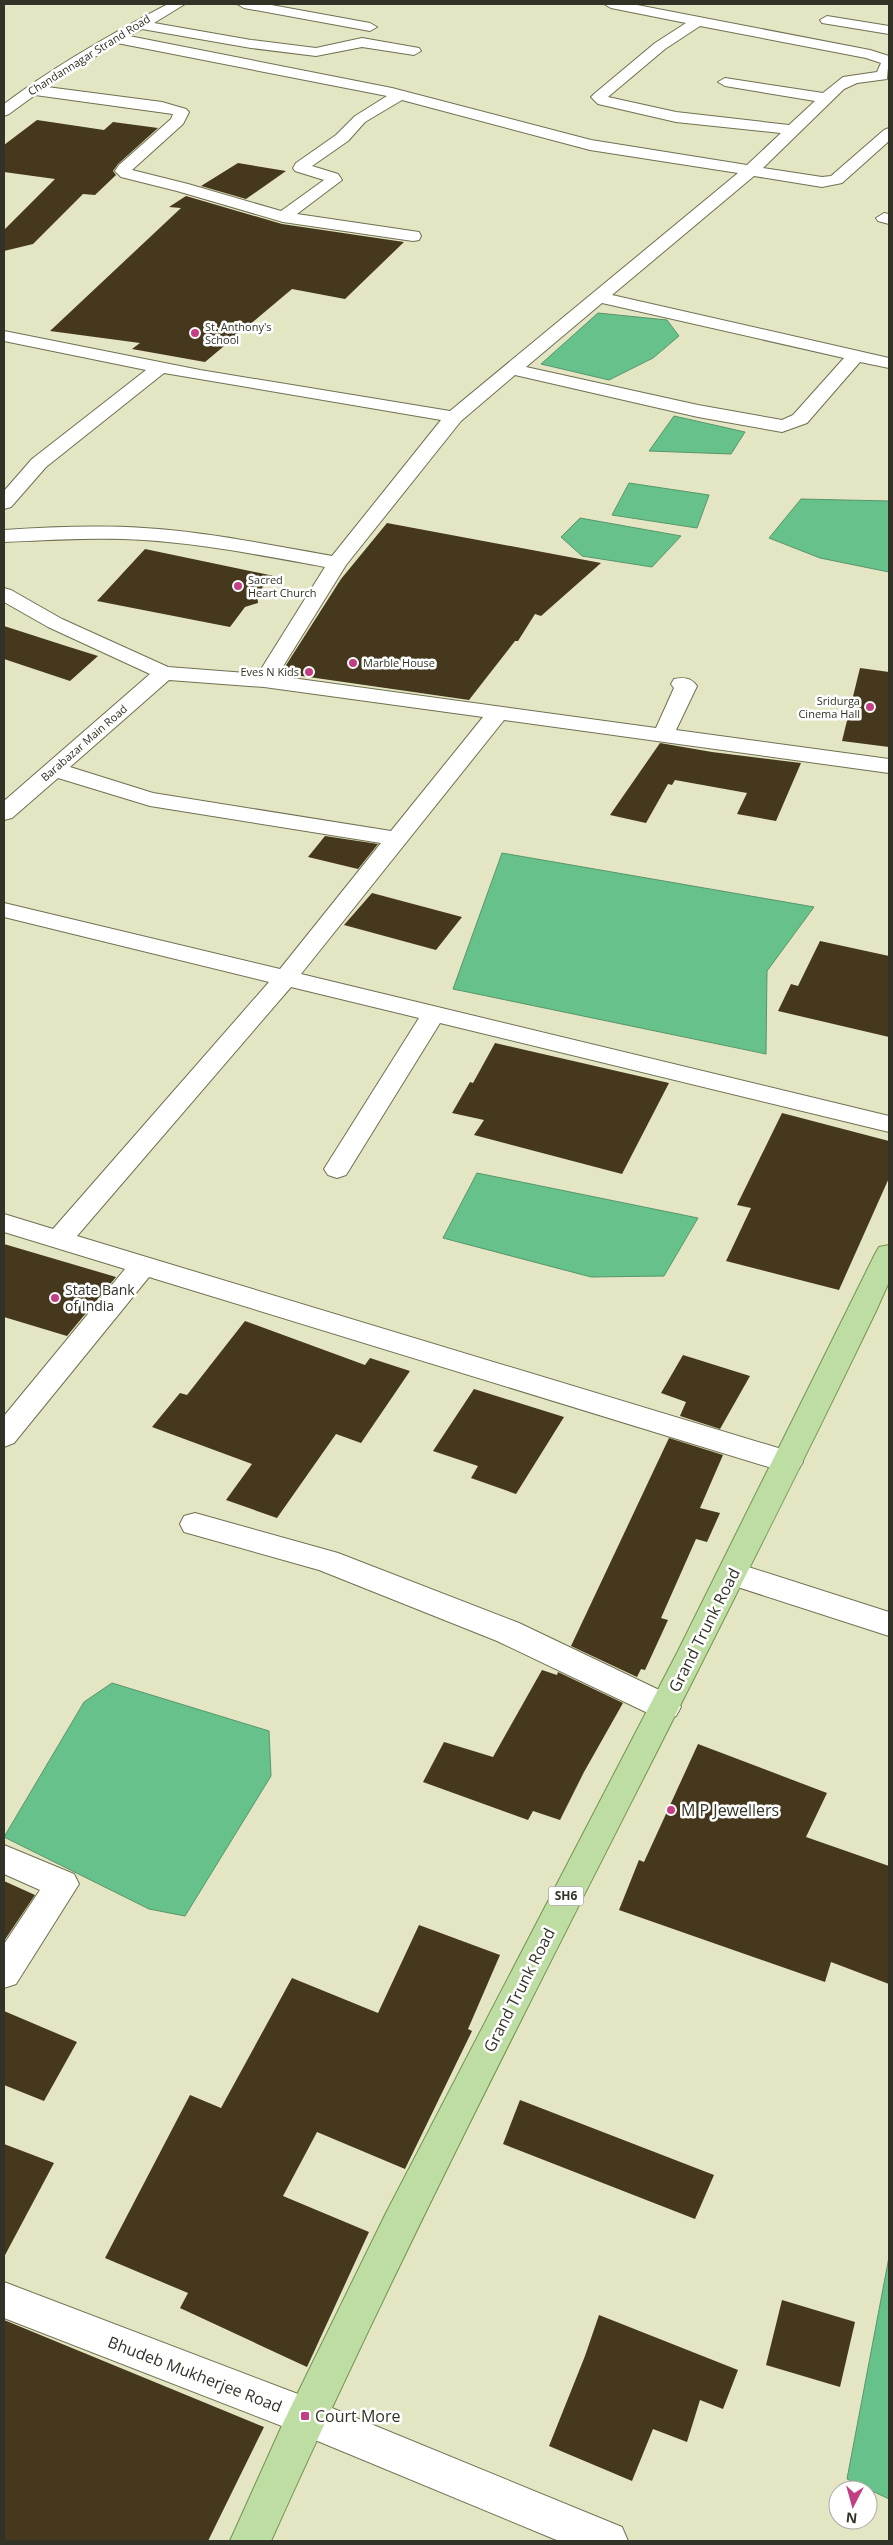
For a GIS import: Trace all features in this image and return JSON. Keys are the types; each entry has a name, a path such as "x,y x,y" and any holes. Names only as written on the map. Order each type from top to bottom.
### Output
{"main road":[{"name":"Grand Trunk Road","path":"250,2541 305,2416 413,2194 733,1574 889,1254"}],"street":[{"name":"Chandannagar Strand Road","path":"4,111 32,90 115,38 178,4"},
{"path":"244,4 370,27"},
{"path":"611,4 870,54 888,69"},
{"path":"827,20 889,30"},
{"path":"697,21 681,34 660,46 599,97 603,101 676,117 794,130"},
{"path":"138,24 251,44 316,52 327,52 352,43 365,43 414,51"},
{"path":"115,38 400,95 590,145 749,172 829,182 836,180 889,133"},
{"path":"264,681 338,563 454,416 749,172 844,82 888,69"},
{"path":"725,82 827,98"},
{"path":"32,90 162,107 181,112 178,121 123,171 127,174 182,187 283,217 413,236"},
{"path":"283,217 334,180 332,177 305,171 301,168 302,166 342,138 360,119 400,95"},
{"path":"600,297 889,363"},
{"path":"4,336 161,367 454,416"},
{"path":"512,369 714,415 782,426 791,424 800,418 855,356"},
{"path":"4,503 39,463 161,367"},
{"path":"4,536 105,532 145,534 194,538 338,563"},
{"path":"4,594 54,623 164,673 264,681 889,766"},
{"name":"Barabazar Main Road","path":"4,813 164,673"},
{"path":"663,735 683,696 686,686 682,684"},
{"path":"59,1239 284,980 498,713"},
{"path":"53,769 150,799 396,839"},
{"path":"4,910 284,980 889,1124"},
{"path":"338,1169 432,1015"},
{"path":"4,1223 144,1264 788,1462"},
{"path":"4,1436 144,1264"},
{"path":"195,1524 327,1561 508,1632 665,1707"},
{"path":"733,1574 889,1624"},
{"path":"4,1860 62,1884 4,1973"},
{"name":"Bhudeb Mukherjee Road","path":"4,2300 305,2416 608,2541"}],"shaded area":[{"path":"598,313 667,320 679,336 653,358 609,380 541,364"},
{"path":"674,416 745,432 731,454 649,451"},
{"path":"629,483 709,495 697,528 612,515"},
{"path":"801,499 889,501 889,572 820,558 769,538"},
{"path":"580,518 681,536 652,567 582,556 561,537"},
{"path":"502,853 814,907 767,971 766,1054 453,989"},
{"path":"477,1173 698,1218 664,1276 591,1277 443,1238"},
{"path":"112,1683 269,1731 271,1776 185,1916 149,1909 4,1837 84,1702"},
{"path":"889,2257 889,2499 878,2494 878,2480 847,2479"}],"building":[{"path":"37,120 104,130 113,122 158,128 118,164 113,171 116,175 95,195 83,194 33,244 4,251 4,230 55,179 4,172 4,145"},
{"path":"238,163 286,171 246,199 201,186"},
{"path":"186,196 282,224 404,242 345,299 292,289 205,362 132,349 140,343 50,331 181,208 169,207"},
{"path":"387,523 601,563 541,616 535,614 518,641 515,641 469,700 281,673 341,579"},
{"name":"Sacred Heart Church","path":"145,549 274,576 257,593 258,603 245,607 230,627 97,601"},
{"path":"4,626 98,656 70,681 4,659"},
{"name":"Sridurga Cinema Hall","path":"860,668 889,672 889,747 842,741"},
{"path":"660,743 712,752 801,763 776,821 737,814 747,793 675,780 672,785 668,784 646,823 610,815"},
{"path":"325,836 378,844 358,869 308,857"},
{"path":"372,893 462,917 436,950 344,925"},
{"path":"820,941 889,956 889,1037 778,1011 791,984 798,986"},
{"path":"495,1043 669,1083 622,1174 474,1135 484,1120 452,1113 470,1082 473,1083"},
{"path":"782,1113 889,1141 889,1178 839,1290 726,1261 751,1208 737,1205"},
{"name":"State Bank of India","path":"4,1244 116,1277 67,1336 4,1317"},
{"path":"245,1321 365,1365 370,1358 410,1371 361,1443 336,1434 277,1518 226,1500 252,1464 152,1427 180,1393 187,1395"},
{"path":"683,1355 750,1376 720,1429 680,1416 686,1402 661,1393"},
{"path":"474,1389 564,1417 516,1494 471,1478 478,1466 433,1451"},
{"path":"669,1438 723,1455 700,1508 720,1513 707,1542 696,1539 661,1618 668,1620 645,1670 641,1669 637,1677 571,1646"},
{"path":"542,1670 557,1675 558,1672 623,1703 584,1772 560,1820 533,1811 528,1820 423,1782 444,1742 493,1757"},
{"path":"698,1744 827,1793 806,1837 889,1866 889,1984 831,1962 825,1982 619,1910 639,1860 644,1862"},
{"path":"4,1881 35,1895 4,1941"},
{"path":"419,1925 500,1955 468,2029 472,2031 405,2169 317,2132 283,2196 369,2232 307,2367 180,2308 188,2293 105,2258 190,2095 221,2108 292,1978 378,2013"},
{"path":"4,2011 77,2042 44,2101 4,2085"},
{"path":"520,2100 714,2175 695,2219 503,2144"},
{"path":"4,2144 54,2163 4,2257"},
{"path":"782,2300 855,2322 840,2387 766,2365"},
{"path":"599,2315 738,2370 723,2409 700,2400 687,2442 653,2429 632,2481 549,2446 585,2356"},
{"path":"4,2320 264,2427 208,2541 4,2541"}],"place":[{"name":"St. Anthony's School","path":"195,333"},
{"name":"Sacred Heart Church","path":"238,586"},
{"name":"Marble House","path":"353,663"},
{"name":"Eves N Kids","path":"309,672"},
{"name":"Sridurga Cinema Hall","path":"870,707"},
{"name":"State Bank of India","path":"55,1298"},
{"name":"M P Jewellers","path":"671,1810"},
{"name":"Court More","path":"305,2416"}]}
